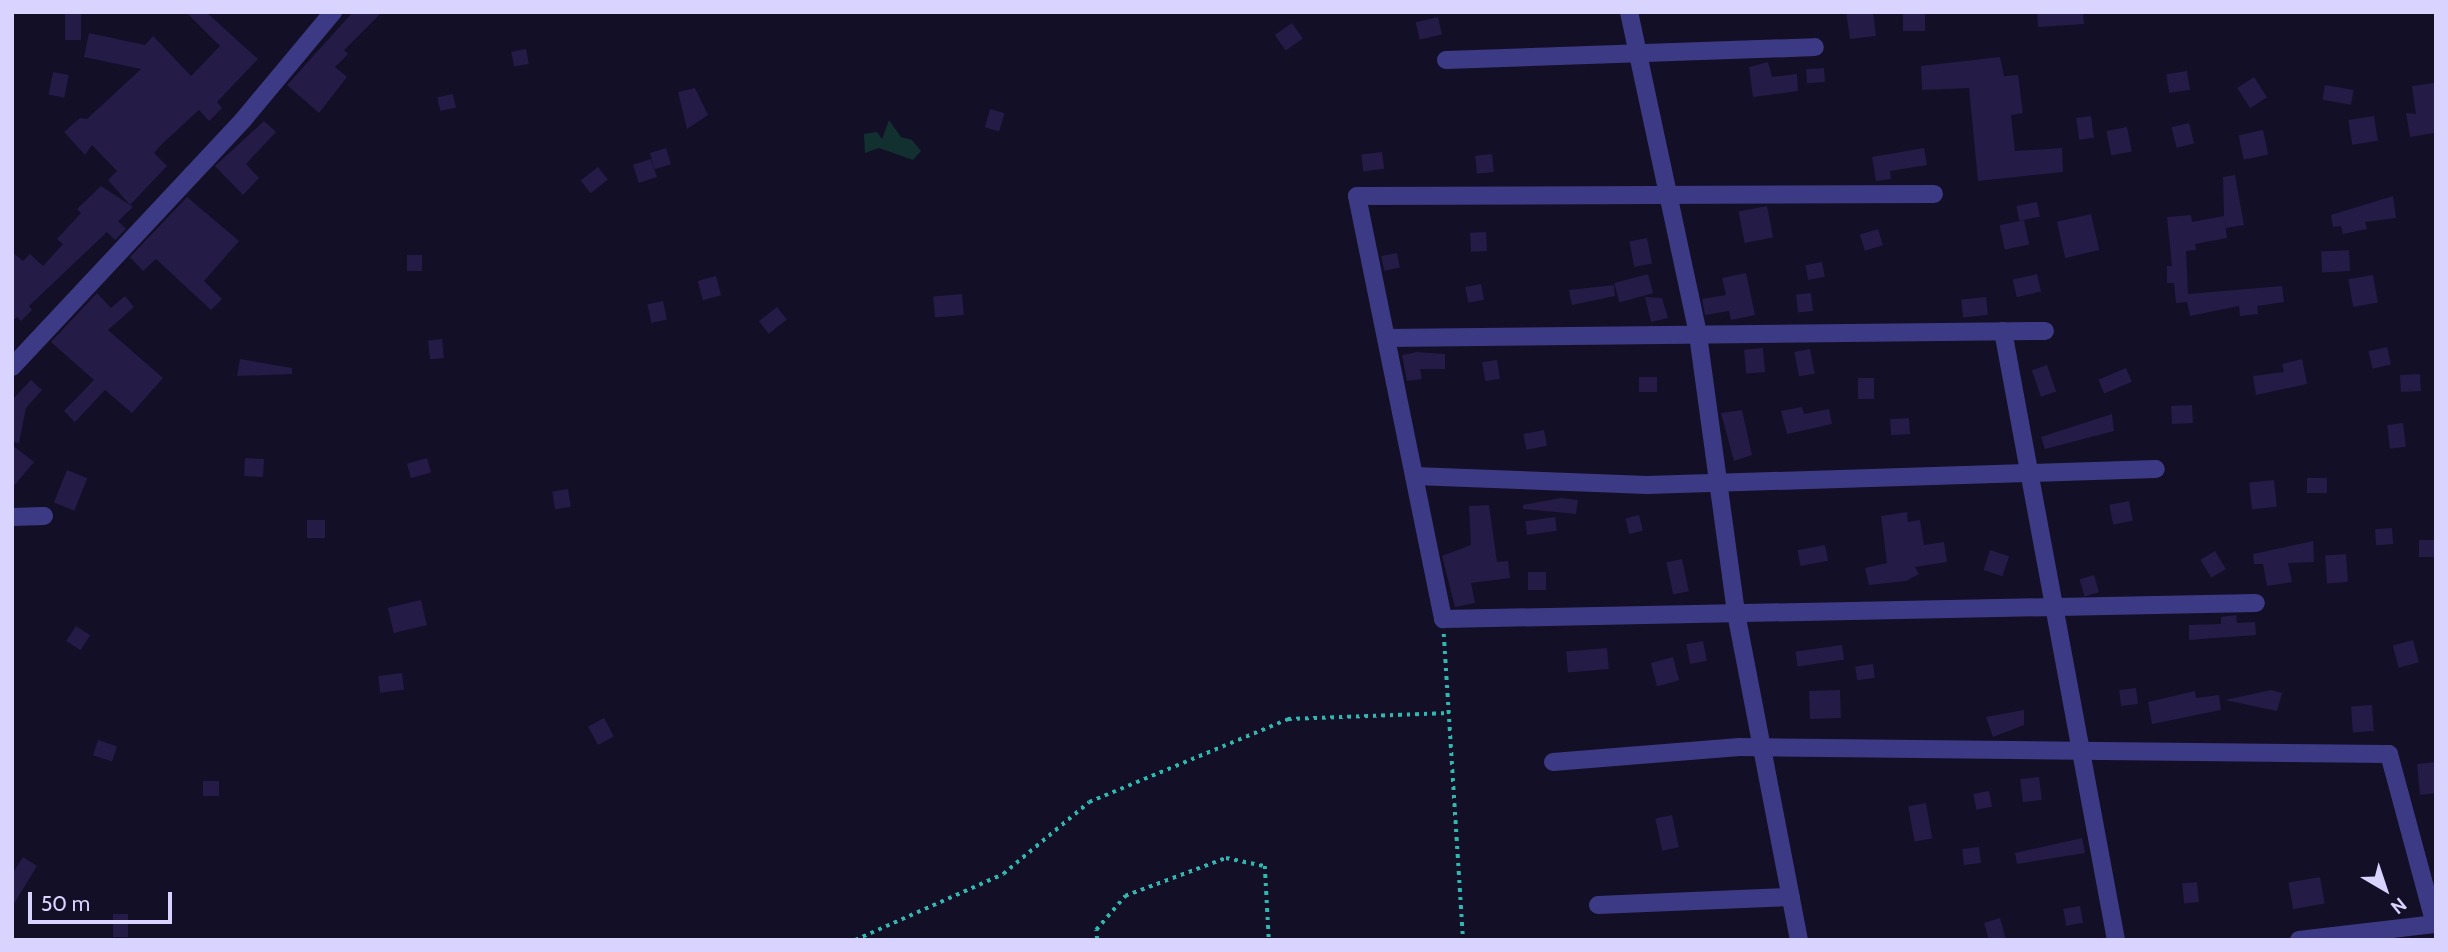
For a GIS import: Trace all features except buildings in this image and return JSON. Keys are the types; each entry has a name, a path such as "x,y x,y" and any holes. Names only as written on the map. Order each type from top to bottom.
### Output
{"street":[{"path":"12,367 243,120 333,12"},
{"path":"1629,12 1698,335 1736,613 1799,940"},
{"path":"1446,60 1815,47"},
{"path":"1934,194 1357,196 1443,619 2256,603"},
{"path":"2003,331 2116,940"},
{"path":"1386,338 2045,331"},
{"path":"1414,476 1718,483 2156,469"},
{"path":"12,517 44,516"},
{"path":"1552,762 1762,748 2389,754 2435,924 2299,940"},
{"path":"1598,905 1791,897"}],"path":[{"path":"1443,619 1462,940"},
{"path":"855,940 1003,874 1089,802 1288,719 1449,713"},
{"path":"1097,940 1096,930 1125,896 1226,858 1265,866 1269,940"}],"green space":[{"path":"889,120 901,137 912,140 921,151 913,160 879,148 865,153 864,134 877,132 882,139"}]}
